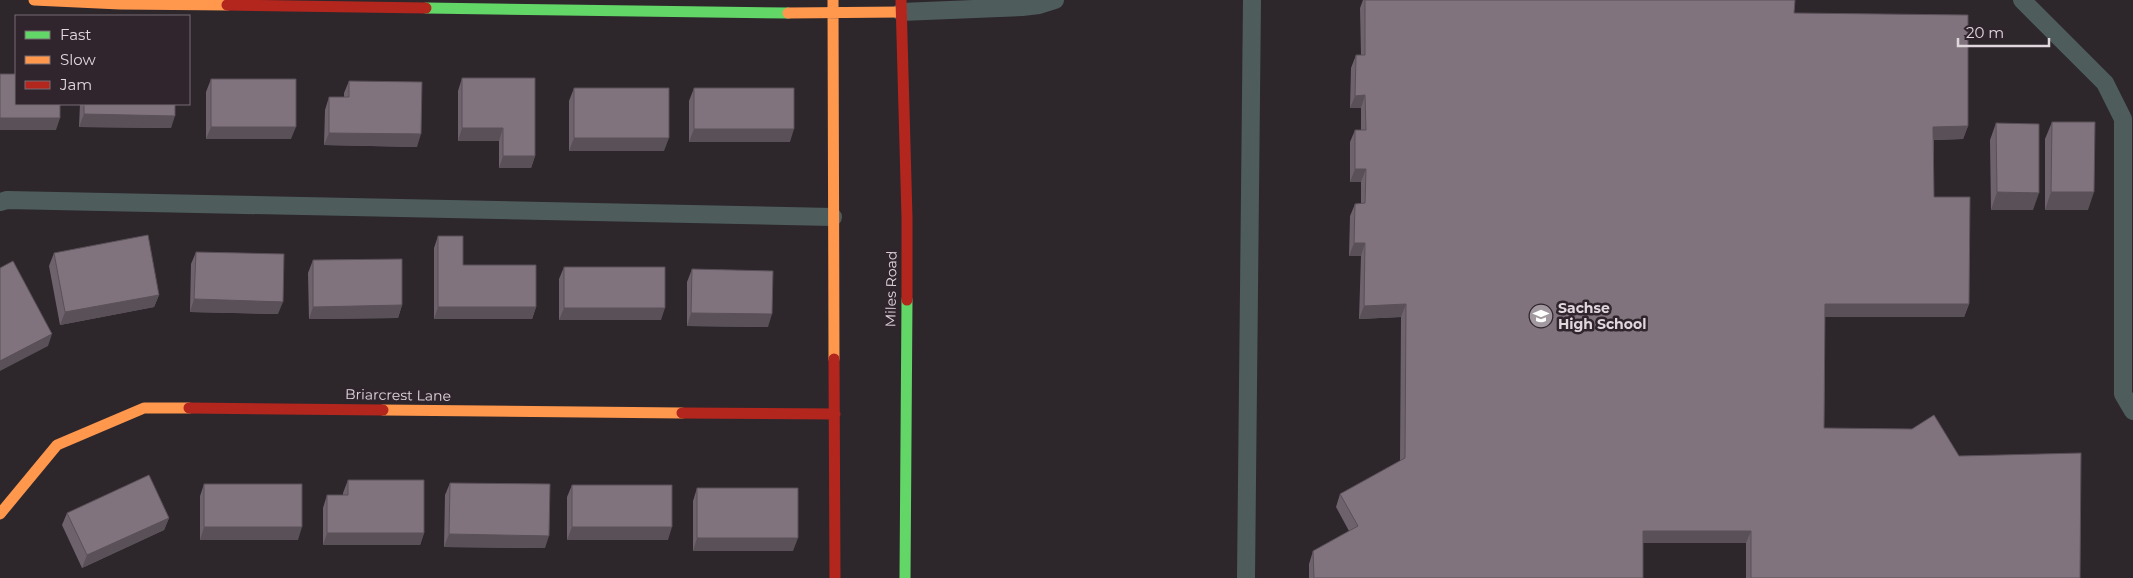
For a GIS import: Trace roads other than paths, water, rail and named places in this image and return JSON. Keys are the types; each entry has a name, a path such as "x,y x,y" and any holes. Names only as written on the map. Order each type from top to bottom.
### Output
{"street":[{"path":"34,0 120,4 833,13 901,6"},
{"path":"833,0 835,578"},
{"name":"Miles Road","path":"901,6 907,218 905,578"},
{"name":"Briarcrest Lane","path":"0,514 57,445 144,408 835,414"}],"lane":[{"path":"901,6 1022,7 1039,5 1055,0"},
{"path":"1246,578 1252,0"},
{"path":"2022,0 2106,83 2123,119 2123,394 2133,412"},
{"path":"0,202 7,200 833,217"}],"place":[{"name":"Sachse High School","path":"1541,316"}]}
